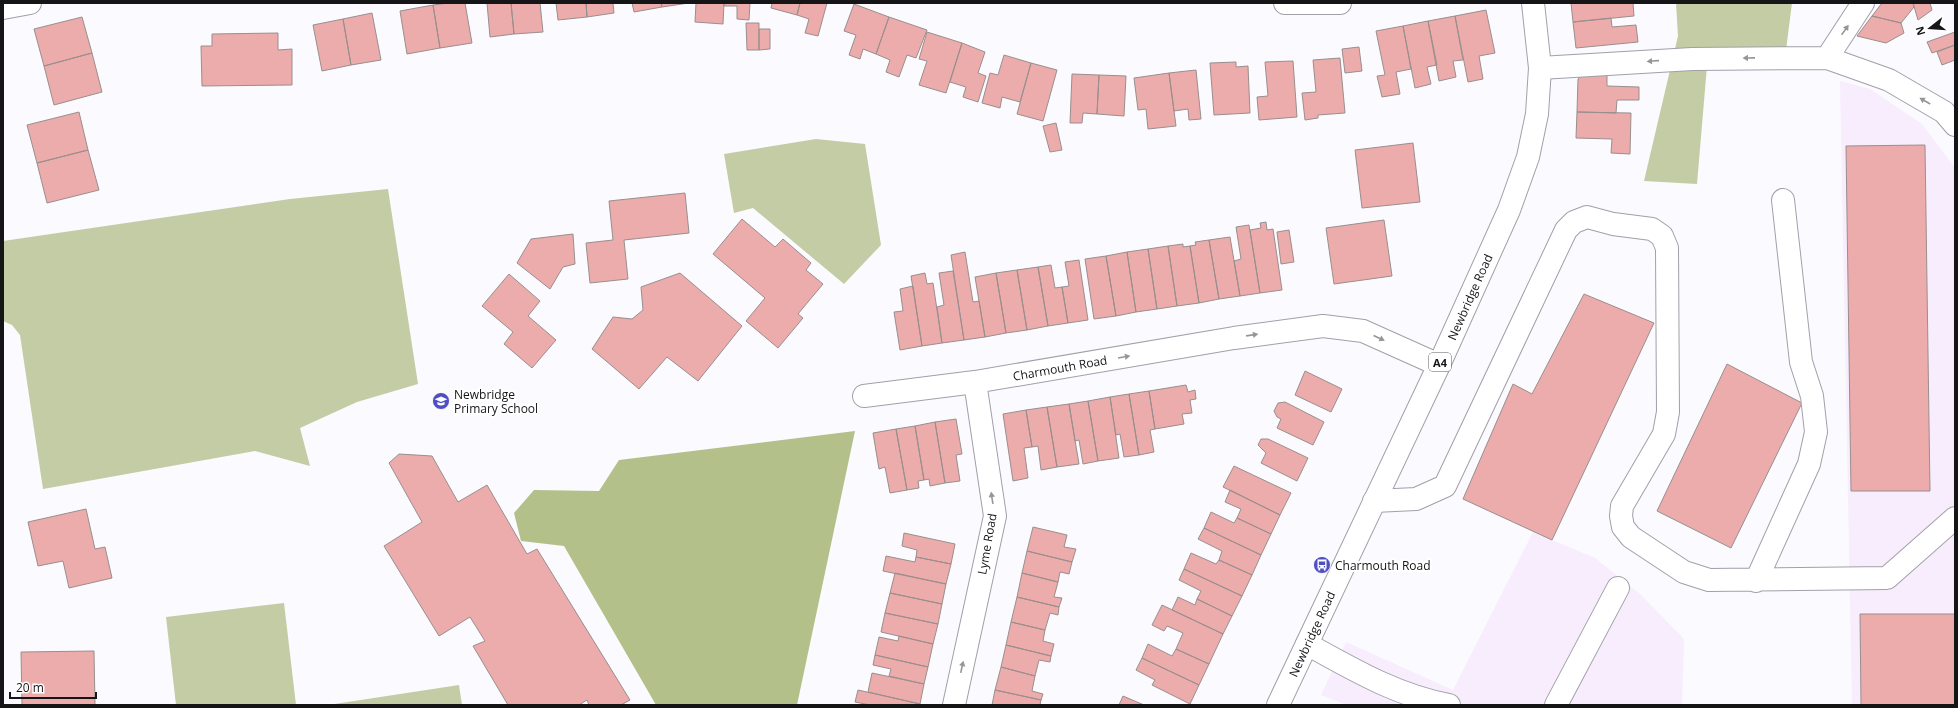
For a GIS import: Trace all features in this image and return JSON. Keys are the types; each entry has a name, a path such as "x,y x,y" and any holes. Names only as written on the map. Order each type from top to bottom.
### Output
{"street":[{"path":"3,8 30,3"},
{"path":"1298,3 1340,3"},
{"name":"Newbridge Road","path":"1278,705 1439,365 1509,210 1528,157 1537,114 1540,68 1533,3"},
{"path":"1827,58 1863,3"},
{"path":"1540,68 1692,59 1788,57 1827,58 1889,80 1944,112 1955,125"},
{"path":"1756,581 1809,464 1816,432 1812,396 1801,362 1797,338 1783,200"},
{"path":"1374,501 1416,499 1445,486 1566,230 1574,222 1587,217 1613,224 1652,229 1662,236 1667,248 1668,412 1664,434 1622,506 1621,516 1623,527 1631,537 1684,572 1709,580 1756,581 1887,578 1955,518"},
{"name":"Charmouth Road","path":"864,396 975,382 1234,338 1323,326 1363,331 1439,365"},
{"name":"Lyme Road","path":"954,705 995,516 975,382"},
{"path":"1556,705 1618,588"},
{"path":"1307,644 1370,679 1431,702 1449,705"}],"shaded area":[{"path":"1840,81 1870,89 1922,124 1955,168 1955,705 1852,705"},
{"path":"1533,532 1595,558 1640,594 1684,639 1682,705 1347,705 1321,695 1346,642 1453,690"}],"green space":[{"path":"1676,3 1792,3 1786,50 1708,54 1697,184 1644,181 1678,36"},
{"path":"816,139 865,144 881,245 844,284 753,208 734,213 724,154"},
{"path":"388,189 418,384 357,402 300,428 310,466 255,451 43,489 20,335 12,325 3,321 3,241 290,199"},
{"path":"855,431 797,705 656,705 564,546 521,541 514,513 534,490 599,491 619,460"},
{"path":"284,603 296,705 176,705 166,617"},
{"path":"459,685 462,705 328,705"}],"building":[{"path":"465,3 472,43 440,48 433,5"},
{"path":"487,3 511,3 514,34 490,37"},
{"path":"511,3 540,3 543,32 514,34"},
{"path":"556,3 586,3 587,17 558,20"},
{"path":"586,3 613,3 614,13 587,17"},
{"path":"632,3 661,3 662,7 634,12"},
{"path":"661,3 689,3 662,7"},
{"path":"696,3 724,3 723,24 695,22"},
{"path":"724,3 750,3 749,20 737,19 737,6 724,6"},
{"path":"772,3 800,3 797,15 771,8"},
{"path":"800,3 827,3 818,36 805,33 809,19 797,15"},
{"path":"1571,3 1633,3 1634,16 1573,22"},
{"path":"1882,3 1913,3 1914,7 1901,23 1872,16"},
{"path":"1913,3 1930,3 1932,10 1918,20"},
{"path":"854,4 889,17 876,54 863,49 860,59 849,55 856,35 844,31"},
{"path":"433,5 440,48 407,54 400,11"},
{"path":"1486,10 1495,53 1479,56 1483,79 1468,82 1455,16"},
{"path":"372,13 381,60 351,65 343,19"},
{"path":"1455,16 1463,60 1453,61 1456,77 1439,81 1428,21"},
{"path":"1872,16 1901,23 1904,33 1886,43 1857,36"},
{"path":"82,17 92,53 44,66 34,29"},
{"path":"889,17 927,30 916,58 907,55 899,77 886,72 890,60 876,54"},
{"path":"1611,18 1612,27 1636,25 1638,42 1576,48 1573,22"},
{"path":"343,19 351,65 322,71 313,25"},
{"path":"1428,21 1437,65 1427,67 1431,84 1415,88 1403,26"},
{"path":"746,23 759,23 759,50 747,50"},
{"path":"1403,26 1411,69 1396,72 1400,94 1382,97 1377,76 1385,75 1376,31"},
{"path":"759,29 770,29 770,49 759,50"},
{"path":"927,32 962,43 946,93 919,85 927,61 919,59"},
{"path":"1955,32 1955,45 1932,53 1927,42"},
{"path":"278,33 278,50 292,49 292,85 202,86 201,46 212,46 212,34"},
{"path":"962,43 985,52 978,73 986,76 978,102 963,97 966,87 950,82"},
{"path":"1955,45 1955,60 1942,65 1937,52"},
{"path":"1359,47 1362,71 1345,73 1342,49"},
{"path":"92,53 102,92 54,105 44,66"},
{"path":"1004,55 1031,63 1020,102 1002,97 1000,108 982,103 990,73 998,75"},
{"path":"1340,58 1345,113 1318,115 1318,118 1305,120 1302,93 1316,92 1313,60"},
{"path":"1293,61 1297,117 1259,120 1257,97 1268,96 1265,62"},
{"path":"1236,62 1236,67 1248,66 1250,113 1214,115 1210,63"},
{"path":"1031,63 1057,70 1043,121 1017,114"},
{"path":"1196,70 1201,119 1189,120 1188,109 1174,111 1169,73"},
{"path":"1169,73 1176,126 1148,129 1146,109 1138,110 1134,78"},
{"path":"1072,74 1099,75 1097,114 1083,113 1082,123 1070,123"},
{"path":"1583,74 1607,75 1607,86 1639,87 1639,100 1617,100 1616,113 1577,112 1578,79"},
{"path":"1099,75 1126,76 1124,116 1097,114"},
{"path":"79,112 88,150 37,163 27,125"},
{"path":"1577,112 1631,113 1630,154 1611,153 1612,139 1576,138"},
{"path":"1056,123 1062,150 1050,152 1043,126"},
{"path":"1413,143 1420,202 1362,208 1355,150"},
{"path":"1925,145 1930,491 1851,491 1846,146"},
{"path":"88,150 99,190 47,203 37,163"},
{"path":"685,193 689,233 624,240 628,279 590,283 586,243 613,240 609,201"},
{"path":"742,219 775,247 783,239 811,263 806,270 823,284 798,314 803,318 778,348 746,321 765,298 713,254"},
{"path":"1384,220 1392,276 1334,284 1326,228"},
{"path":"1266,222 1267,230 1273,229 1282,290 1260,293 1250,230 1261,228 1260,223"},
{"path":"1249,225 1260,293 1240,296 1234,261 1241,259 1236,227"},
{"path":"1289,230 1294,262 1281,264 1277,232"},
{"path":"573,234 575,264 563,267 550,289 517,263 531,239"},
{"path":"1230,237 1240,296 1219,299 1209,240"},
{"path":"1209,240 1219,299 1199,303 1190,246 1196,245 1195,242"},
{"path":"1183,244 1183,247 1190,246 1199,303 1177,306 1168,246"},
{"path":"1168,246 1177,306 1157,309 1148,249"},
{"path":"1148,249 1157,309 1136,312 1127,252"},
{"path":"965,252 973,302 979,301 985,337 964,340 951,255"},
{"path":"1127,252 1136,312 1116,316 1106,256"},
{"path":"1106,256 1116,316 1094,319 1085,259"},
{"path":"1079,260 1088,320 1068,323 1062,287 1069,286 1065,262"},
{"path":"1051,265 1055,288 1062,287 1068,323 1048,326 1038,267"},
{"path":"1038,267 1048,326 1027,330 1017,270"},
{"path":"1017,270 1027,330 1006,333 996,273"},
{"path":"953,271 964,340 942,343 937,307 944,305 939,273"},
{"path":"680,273 742,326 698,381 667,357 639,389 592,349 613,317 632,319 643,310 641,287"},
{"path":"925,273 927,284 933,283 942,343 922,346 911,276"},
{"path":"996,273 1006,333 985,337 975,277"},
{"path":"509,274 540,301 528,316 556,340 532,368 504,344 513,332 482,306"},
{"path":"913,286 922,346 900,350 894,312 903,311 900,289"},
{"path":"1584,294 1654,323 1552,540 1463,499 1513,384 1532,394"},
{"path":"1727,364 1802,403 1731,548 1657,511"},
{"path":"1305,371 1342,389 1331,412 1295,395"},
{"path":"1186,385 1188,392 1195,390 1196,399 1190,400 1192,413 1182,414 1184,424 1155,429 1149,391"},
{"path":"1149,391 1155,429 1150,430 1154,452 1139,455 1129,394"},
{"path":"1129,394 1139,455 1124,457 1120,434 1116,435 1110,397"},
{"path":"1110,397 1119,458 1098,461 1088,401"},
{"path":"1088,401 1098,461 1083,464 1079,440 1075,441 1069,404"},
{"path":"1285,402 1324,422 1313,445 1277,428 1281,419 1277,417 1274,411 1278,403"},
{"path":"1069,404 1079,464 1057,467 1047,407"},
{"path":"1047,407 1057,467 1041,470 1038,446 1032,447 1026,410"},
{"path":"1026,410 1032,447 1024,448 1028,478 1013,481 1003,414"},
{"path":"956,419 962,454 956,455 960,481 945,483 935,422"},
{"path":"935,422 945,483 930,486 929,479 924,480 915,426"},
{"path":"915,426 924,480 918,481 919,488 907,490 896,429"},
{"path":"896,429 907,490 890,493 885,467 879,469 873,433"},
{"path":"1261,439 1268,439 1308,458 1297,481 1261,463 1266,453 1258,445"},
{"path":"399,454 432,456 458,502 487,485 527,554 537,549 630,700 621,705 589,705 587,700 579,705 508,705 473,646 485,641 470,617 439,636 384,546 422,522 389,463"},
{"path":"1234,466 1291,493 1280,515 1223,487"},
{"path":"1230,490 1280,515 1271,534 1237,518 1241,509 1225,502"},
{"path":"86,509 95,549 105,547 112,578 69,588 63,561 38,566 28,522"},
{"path":"1211,512 1234,523 1237,518 1271,534 1261,555 1204,528"},
{"path":"1033,527 1067,535 1064,547 1076,549 1072,562 1027,551"},
{"path":"1204,528 1261,555 1252,575 1219,560 1222,551 1198,539"},
{"path":"904,533 955,544 951,564 916,557 917,550 902,546"},
{"path":"1027,551 1072,562 1069,574 1060,572 1058,582 1022,573"},
{"path":"1191,553 1216,564 1219,560 1252,575 1242,596 1184,569"},
{"path":"886,556 915,562 916,557 951,564 946,584 883,571"},
{"path":"1184,569 1242,596 1232,616 1197,599 1201,591 1179,580"},
{"path":"895,573 946,584 942,604 890,593"},
{"path":"1022,573 1058,582 1054,597 1062,598 1059,607 1017,597"},
{"path":"890,593 942,604 938,624 885,613"},
{"path":"1017,597 1059,607 1058,615 1050,613 1045,630 1011,622"},
{"path":"1178,597 1195,605 1197,599 1232,616 1223,634 1172,610"},
{"path":"1162,605 1223,634 1209,664 1176,649 1183,633 1167,626 1164,631 1152,625"},
{"path":"885,613 938,624 933,644 881,632"},
{"path":"1860,614 1955,614 1955,705 1861,705"},
{"path":"1011,622 1045,630 1043,641 1054,644 1051,656 1006,645"},
{"path":"899,636 933,644 928,667 875,655 879,637 898,641"},
{"path":"1148,644 1172,656 1176,649 1209,664 1199,685 1142,658"},
{"path":"1006,645 1051,656 1050,662 1039,660 1035,676 1001,667"},
{"path":"94,651 95,705 22,705 21,652"},
{"path":"875,655 928,667 924,684 889,676 891,669 873,665"},
{"path":"1142,658 1199,685 1190,704 1152,685 1155,680 1136,670"},
{"path":"1001,667 1035,676 1032,691 1043,694 1041,700 995,690"},
{"path":"872,673 924,684 920,704 868,692"},
{"path":"858,690 920,705 870,705 855,702"},
{"path":"995,690 1041,700 1040,705 992,705"},
{"path":"1123,696 1144,705 1119,705"}],"place":[{"name":"Newbridge Primary School","path":"441,401"},
{"name":"Charmouth Road","path":"1322,565"}]}
